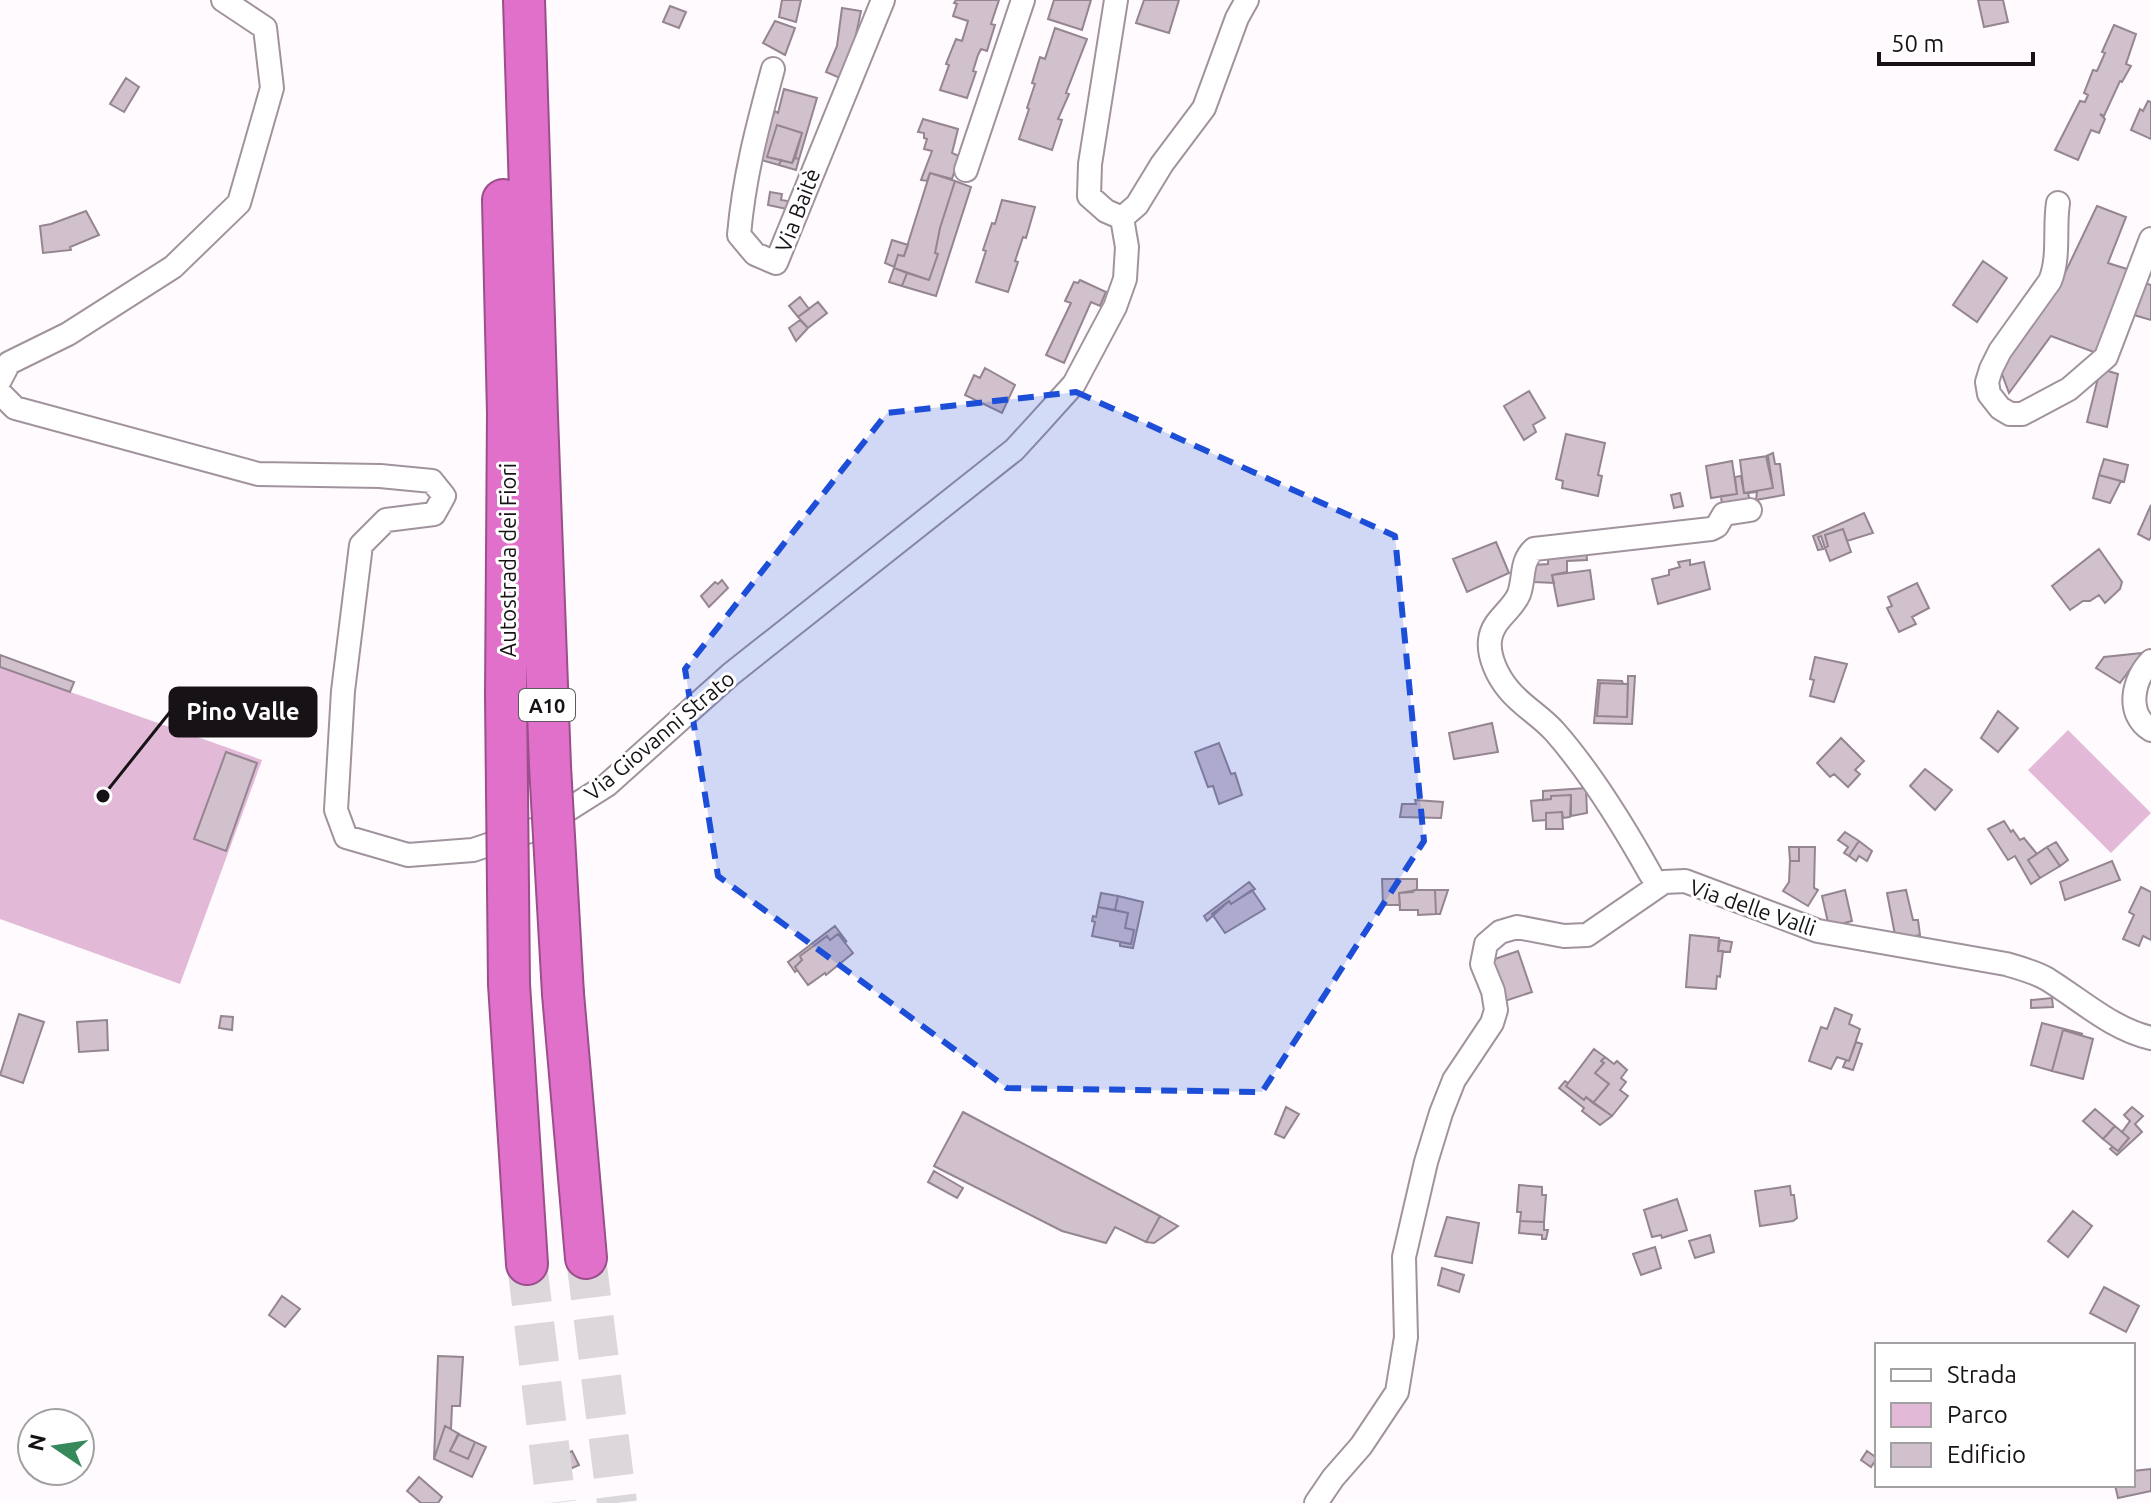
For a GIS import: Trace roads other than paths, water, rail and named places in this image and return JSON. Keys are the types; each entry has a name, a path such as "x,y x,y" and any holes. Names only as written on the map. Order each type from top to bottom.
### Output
{"highway":[{"name":"Autostrada dei Fiori","path":"496,0 563,994 586,1258"},
{"name":"Autostrada dei Fiori","path":"524,0 522,414 506,710 509,984 527,1264"}],"street":[{"path":"0,380 9,363 68,334 173,267 239,203 272,88 265,28 223,0"},
{"name":"Via Baitè","path":"773,69 751,149 739,235 755,254 776,263 883,0"},
{"path":"966,170 1023,0"},
{"path":"1116,0 1090,164 1089,196 1106,211 1122,218 1137,205 1162,164 1204,108 1237,18 1247,0"},
{"path":"2058,203 2055,269 2050,281 2000,351 1987,382 1989,394 2000,408 2010,414 2022,414 2069,389 2106,357 2151,239"},
{"name":"Via Giovanni Strato","path":"0,393 15,408 258,474 380,476 432,481 444,496 434,514 386,520 361,545 343,691 336,810 346,837 408,855 473,850 539,828 607,785 731,674 1014,450 1074,384 1115,307 1125,279 1127,247 1122,218"},
{"path":"1651,875 1627,833 1577,760 1554,731 1509,691 1490,654 1490,639 1493,629 1518,596 1524,562 1534,549 1711,529 1717,526 1724,514 1750,510"},
{"path":"2151,661 2140,675 2134,693 2136,711 2151,730"},
{"name":"Via delle Valli","path":"1316,1503 1361,1446 1397,1392 1406,1337 1404,1257 1441,1113 1454,1080 1492,1023 1496,1010 1493,991 1482,964 1482,953 1486,944 1500,932 1517,927 1564,936 1587,935 1664,882 1685,881 1818,931 2006,964 2028,971 2045,978 2088,1008 2135,1034 2151,1038"}],"tunnel":[{"path":"586,1258 617,1503"},
{"path":"527,1264 556,1503"}],"place":[{"name":"Pino Valle","path":"103,796"}]}
